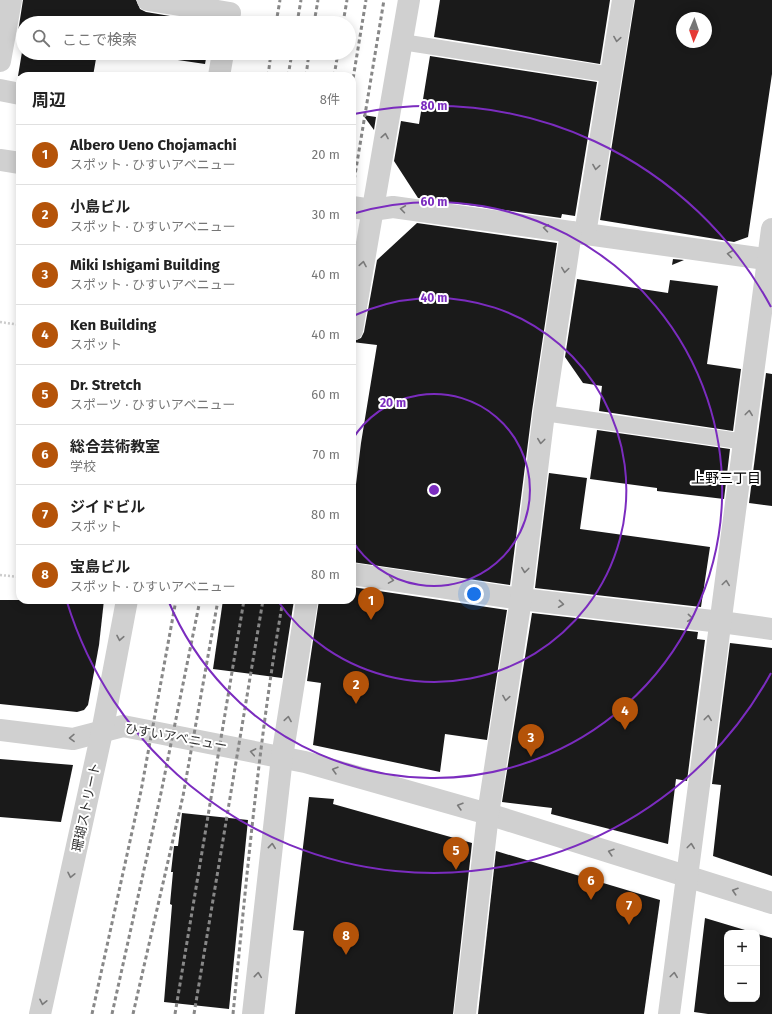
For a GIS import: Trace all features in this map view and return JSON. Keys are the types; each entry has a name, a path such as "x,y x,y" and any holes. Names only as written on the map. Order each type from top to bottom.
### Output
{"street":[{"path":"0,61 11,0"},
{"path":"148,0 230,12"},
{"path":"356,282 362,209 402,42 409,0"},
{"path":"465,1014 488,814 521,599 544,413 578,233 612,75 623,0"},
{"path":"220,72 222,60"},
{"path":"0,90 16,93"},
{"path":"0,160 16,162"},
{"path":"362,209 393,208 770,260"},
{"path":"669,1014 770,260 772,229"},
{"path":"356,575 521,599 772,629"},
{"name":"珊瑚ストリート","path":"40,1014 102,732 126,604"},
{"path":"253,1014 282,757 306,604"},
{"name":"ひすいアベニュー","path":"0,730 73,739 123,726 305,762 488,814 772,903"}],"lane":[{"path":"402,42 612,75"},
{"path":"544,413 746,442"}],"path":[{"path":"0,322 16,324"},
{"path":"0,575 16,577"}],"building":[{"path":"23,0 136,0 140,9 146,12 170,16 20,16"},
{"path":"440,0 610,0 600,64 434,37"},
{"path":"635,0 772,0 772,74 748,237 734,242 600,220"},
{"path":"430,56 597,82 575,216 562,214 561,218 418,198 394,161 401,121 419,124"},
{"path":"21,60 96,60 94,72 19,72"},
{"path":"178,60 206,60 205,64"},
{"path":"363,115 376,117 374,130"},
{"path":"417,223 557,243 532,411 510,585 356,563 356,484 377,345 356,342 356,340 361,338 364,332 377,260"},
{"path":"673,259 684,260 672,265"},
{"path":"577,279 668,293 670,280 718,286 707,364 741,369 733,431 599,411 602,386 583,383 565,357"},
{"path":"766,373 772,374 772,506 749,503"},
{"path":"597,430 730,449 724,499 657,491 657,488 590,479"},
{"path":"549,473 587,478 580,529 710,547 701,607 535,588"},
{"path":"356,588 507,610 487,740 445,734 440,772 313,745 321,683 307,681 318,604 356,604"},
{"path":"0,600 16,600 16,604 104,604 99,645 88,705 84,710 77,712 0,704"},
{"path":"222,604 293,604 282,678 213,669"},
{"path":"532,613 698,632 697,639 705,640 687,781 676,779 668,844 551,814 552,808 502,802"},
{"path":"730,643 772,648 772,876 713,856 721,785 712,784"},
{"path":"0,759 73,765 61,822 0,817"},
{"path":"309,797 334,799 333,804 472,843 453,1014 295,1014 304,931 293,930"},
{"path":"182,813 248,820 229,1009 164,1002 172,905 170,904 173,872 171,872 174,846 178,846"},
{"path":"496,851 660,900 644,1014 478,1014"},
{"path":"705,918 745,930 724,930 724,1002 760,1002 760,935 772,938 772,1014 708,1014 694,1012"}],"railway":[{"path":"277,16 280,0"},
{"path":"298,16 301,0"},
{"path":"315,16 318,0"},
{"path":"344,16 347,0"},
{"path":"354,72 366,0"},
{"path":"356,169 384,0"},
{"path":"269,72 270,60"},
{"path":"289,72 291,60"},
{"path":"307,72 308,60"},
{"path":"335,72 337,60"},
{"path":"92,1014 141,791 175,604"},
{"path":"112,1014 161,793 199,604"},
{"path":"133,1014 183,796 217,604"},
{"path":"175,1014 243,604"},
{"path":"194,1014 262,604"},
{"path":"233,1014 260,755 282,604"}],"place":[{"name":"Albero Ueno Chojamachi","path":"371,620"},
{"name":"小島ビル","path":"356,704"},
{"name":"Ken Building","path":"625,730"},
{"name":"Miki Ishigami Building","path":"531,757"},
{"name":"Dr. Stretch","path":"456,870"},
{"name":"総合芸術教室","path":"591,900"},
{"name":"ジイドビル","path":"629,925"},
{"name":"宝島ビル","path":"346,955"}],"district":[{"name":"上野三丁目","path":"726,478"}]}
